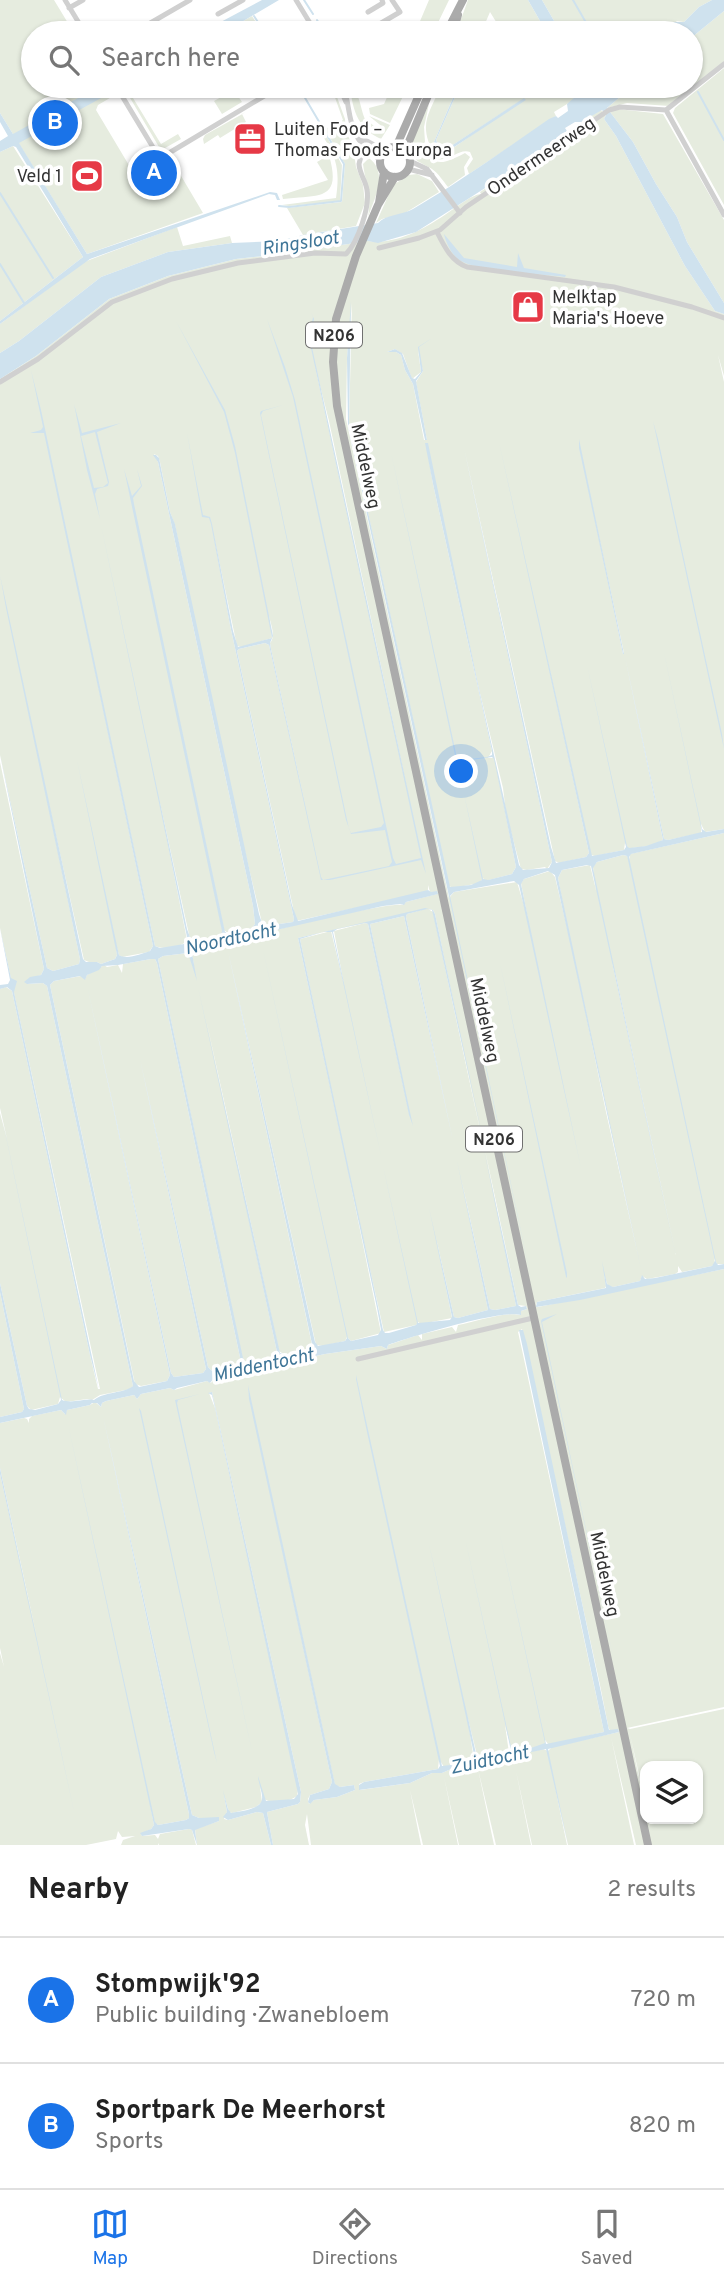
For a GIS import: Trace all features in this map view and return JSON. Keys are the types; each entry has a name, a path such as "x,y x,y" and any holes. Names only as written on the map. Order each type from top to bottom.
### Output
{"main road":[{"path":"452,21 463,0"},
{"path":"456,21 459,9"},
{"path":"409,165 401,149 419,98"},
{"path":"401,149 426,98"},
{"path":"380,160 385,151 401,149"},
{"name":"N206","path":"380,160 384,173"},
{"name":"N206","path":"395,177 405,174 409,165"},
{"path":"384,173 395,177"},
{"name":"Middelweg","path":"378,205 384,173"},
{"name":"Middelweg","path":"395,177 366,224 363,243 336,319 332,362 337,407 648,1845"}],"street":[{"path":"65,0 77,21"},
{"path":"69,8 83,0"},
{"path":"154,21 190,0"},
{"path":"218,14 243,0"},
{"path":"296,0 309,21"},
{"path":"368,12 383,1 392,0 400,12 385,21"},
{"path":"703,81 724,64"},
{"path":"123,98 157,154 164,156 261,98"},
{"path":"345,98 352,121 380,160"},
{"path":"681,98 666,110 724,215"},
{"name":"Ondermeerweg","path":"437,232 458,210 607,112 620,107 666,110"},
{"path":"368,146 385,151"},
{"path":"0,382 38,359 121,298 172,279 215,267 315,253 343,255 349,252 366,224 368,189 359,167 361,156 368,146"},
{"path":"409,165 432,175 458,210"},
{"path":"379,248 437,232 451,256 467,267 614,287 724,318"},
{"path":"358,1359 533,1318"}],"shaded area":[{"path":"0,0 54,0 67,21 21,21 21,98 110,98 98,105 96,110 136,177 167,160 171,165 174,164 203,213 87,254 0,113"},
{"path":"429,0 449,0 439,21 420,21"},
{"path":"468,0 528,0 540,21 496,21 490,12 486,21 460,21"},
{"path":"542,0 712,0 699,7 685,21 554,21"},
{"path":"724,11 724,62 703,79 703,28"},
{"path":"724,68 724,205 673,113 687,98 703,98 703,85"},
{"path":"130,98 133,98 161,144 178,134 181,139 165,148 159,147"},
{"path":"219,98 239,98 242,102 222,114 214,101"},
{"path":"335,98 353,146 365,203 356,226 303,235 287,208 342,202 345,164 325,129 343,120"},
{"path":"352,98 358,98 366,121 380,131 384,128 369,116 390,125 381,139 362,125"},
{"path":"387,98 402,98 390,123 370,114 369,108 384,104"},
{"path":"436,98 453,98 434,142 443,155 525,98 574,98 554,112 556,116 469,174 467,168 473,159 470,152 436,159 427,137 426,121"},
{"path":"455,98 525,98 442,152 436,140"},
{"path":"619,98 679,98 669,106 627,103 607,108"},
{"path":"429,104 424,127 425,142 419,150 415,147 413,149 439,162 465,153 470,157 464,167 465,175 448,187 434,171 415,158 411,151 410,146"},
{"path":"617,109 663,114 724,220 724,303 687,242 677,217 633,142 610,112"},
{"path":"601,110 685,266 715,311 724,314 724,376 718,355 724,382 724,829 705,832 701,824 701,833 664,839 625,657 663,840 637,848 628,848 625,843 624,850 591,855 543,640 589,853 586,857 559,863 555,861 464,448 552,862 547,869 521,869 506,813 503,788 426,443 492,751 488,758 494,758 495,761 516,867 512,874 485,881 483,878 480,883 453,888 449,886 349,425 352,303 347,358 346,419 449,898 454,892 517,882 528,919 521,883 524,879 550,871 555,877 571,945 558,878 562,870 590,865 596,890 593,867 597,862 623,855 629,860 630,854 724,833 724,1264 717,1264 714,1258 715,1263 712,1266 682,1272 678,1266 678,1272 675,1274 647,1279 642,1276 640,1281 613,1287 608,1286 604,1274 605,1288 537,1302 536,1305 538,1307 724,1269 724,1707 627,1728 724,1709 724,1845 636,1845 611,1737 634,1845 568,1845 553,1777 567,1845 532,1845 516,1771 531,1845 496,1845 478,1769 494,1845 459,1845 444,1777 458,1845 423,1845 410,1790 421,1845 311,1845 307,1814 305,1825 309,1845 273,1845 267,1812 298,1804 301,1792 212,1392 209,1393 215,1408 298,1790 297,1796 290,1800 280,1802 264,1799 260,1786 262,1802 256,1807 232,1813 229,1812 224,1795 227,1812 224,1819 263,1813 271,1845 197,1845 195,1829 219,1821 219,1818 199,1818 192,1815 103,1416 189,1814 186,1820 158,1825 150,1804 154,1825 141,1834 155,1835 158,1839 160,1834 189,1829 192,1830 196,1845 121,1845 123,1840 135,1836 122,1837 118,1831 116,1839 86,1845 0,1845 0,1653 4,1667 0,1648 0,1474 37,1638 0,1468 0,1423 24,1418 29,1423 32,1416 61,1410 65,1414 67,1410 95,1402 101,1407 106,1401 134,1395 137,1399 141,1394 170,1388 174,1390 207,1381 211,1383 214,1378 242,1372 246,1377 247,1372 252,1370 325,1354 381,1346 387,1349 388,1345 418,1335 422,1340 422,1334 452,1327 456,1332 458,1325 498,1316 520,1315 521,1311 527,1309 526,1306 518,1305 485,1150 516,1306 490,1309 461,1178 488,1310 454,1317 436,1238 452,1318 421,1324 418,1322 416,1325 384,1332 348,1171 381,1333 351,1341 347,1337 345,1341 316,1345 228,951 312,1345 296,1354 285,1355 279,1351 206,1019 277,1352 274,1358 246,1363 243,1361 158,959 188,953 194,966 192,953 204,946 226,945 263,933 347,913 403,905 437,892 430,892 428,885 428,890 423,893 296,921 237,651 265,643 269,645 306,809 271,649 273,634 272,627 269,616 272,638 237,646 213,532 230,625 294,919 293,922 266,926 262,923 229,784 175,525 160,462 154,454 158,462 255,924 252,928 229,934 224,930 139,531 223,933 207,940 190,939 158,794 187,940 172,947 155,946 77,585 153,946 149,952 122,957 115,940 115,959 101,964 84,960 37,751 80,959 79,964 53,971 47,968 0,755 0,379 36,356 109,299 168,276 236,259 368,241 379,242 411,234 481,194 480,192 562,133 567,131 569,134 583,124 581,122","holes":["395,349 403,354 412,379 421,372 418,350 423,371 416,382 427,440 424,440 413,384 401,355 387,352","315,366 408,793 403,772","578,439 624,653 623,654","425,909 407,914 406,917 453,1141 404,916 370,924 412,1127 368,924 334,931 344,985 331,931 300,939 348,1170 298,938","428,909 433,910 435,914 483,1144 433,912","572,947 639,1260 606,1112","612,962 616,976 676,1255","522,1329 600,1685 608,1725 606,1727 608,1726 610,1731 619,1732 552,1747 548,1751 543,1749 442,1773 432,1773 410,1783 360,1790 359,1784 364,1782 438,1769 439,1759 444,1767 474,1760 467,1715 478,1759 509,1753 505,1725 514,1752 542,1746 545,1740 549,1745 604,1732 518,1332","247,1385 335,1785 354,1785 355,1790 337,1797 314,1800 309,1804 310,1795 329,1789 332,1782"]},
{"path":"242,114 246,122 220,138 218,135 204,144 205,135"},
{"path":"320,124 342,165 340,201 282,205 336,198 337,167 317,126"},
{"path":"13,146 83,257 0,321 0,152"},
{"path":"329,155 332,181 325,193 283,199 282,195 328,180 317,162"},
{"path":"369,158 375,164 379,179 368,217 369,195 363,164"},
{"path":"417,174 432,181 439,192 405,213 376,223 393,185 409,175"},
{"path":"177,227 183,246 230,236 232,243 168,252 101,277 0,353 0,324 84,262"},
{"path":"0,762 44,969 41,975 27,980 27,984 43,983 47,986 133,1386 131,1389 100,1395 92,1400 66,1402 60,1397 58,1404 31,1410 27,1406 0,1283 0,1113 7,1139 0,1108 0,989 6,987 12,991 90,1355 100,1389 0,928"},
{"path":"155,959 157,963 241,1362 239,1365 212,1371 208,1367 140,1059 206,1369 203,1373 174,1377 171,1373 87,985 170,1375 167,1381 141,1386 135,1384 50,985 54,981 81,976 85,979 104,965 118,965 122,973 123,964"},
{"path":"0,1292 24,1409 22,1412 0,1417"}],"water":[{"path":"262,0 279,0 243,21 223,21"},
{"path":"528,0 542,0 554,21 540,21"},
{"path":"712,0 724,0 724,11 703,28 703,21 685,21 699,7"},
{"path":"78,98 101,98 19,143 87,254 270,192 277,193 280,200 269,194 90,259 0,324 0,321 83,257 16,147 0,152 0,141 8,136 0,122 0,113 13,134"},
{"path":"453,98 436,140 442,152 524,98 526,100 442,155 434,142"},
{"name":"Ringsloot","path":"574,98 619,98 607,108 633,142 677,217 687,242 724,303 724,314 715,311 685,266 616,136 604,119 606,115 602,110 565,128 567,131 512,171 416,232 378,243 368,241 236,259 168,276 109,299 36,356 0,379 0,353 101,277 168,252 232,243 279,241 378,223 409,211 465,177 549,119 556,116 558,118 568,111 567,104"},
{"path":"444,234 464,258 517,267 518,253 524,268 566,275 512,272 470,265 455,256"},
{"path":"351,301 349,425 450,887 471,885 482,880 464,794 483,879 512,874 516,867 494,759 492,757 458,762 460,779 391,452 457,758 487,757 492,755 492,751 433,484 425,443 428,443 479,689 519,865 523,870 549,868 552,862 464,449 556,863 586,857 589,853 499,442 592,856 624,850 626,847 587,665 627,846 646,846 663,840 625,657 664,839 702,832 663,648 702,829 706,832 724,829 724,833 631,854 629,857 716,1262 718,1265 724,1264 724,1269 536,1307 537,1302 606,1288 602,1261 607,1284 613,1287 640,1281 642,1275 645,1279 655,1278 712,1266 715,1261 628,860 627,856 623,855 597,862 593,868 677,1261 591,866 562,870 558,878 641,1269 555,875 548,871 524,879 521,884 581,1168 519,885 514,881 454,892 450,896 532,1283 348,426 347,358"},
{"path":"311,312 314,319 310,338 426,874 421,860 323,880 389,866 392,862 385,830 351,834 350,831 351,833 381,827 384,823 293,397 267,319 295,400 393,858 396,864 421,858 309,339 313,317"},
{"path":"176,321 225,410 235,446 273,636 271,649 323,880 321,880 269,645 265,643 239,649 237,651 292,905 298,921 428,890 437,891 438,894 406,902 404,905 383,906 250,936 227,945 204,944 192,953 197,981 188,953 158,959 245,1363 274,1358 277,1352 198,987 280,1353 298,1354 312,1344 228,951 315,1342 318,1346 345,1341 347,1338 262,945 348,1338 351,1341 378,1335 381,1330 298,938 322,932 300,939 383,1330 389,1333 417,1323 383,1166 418,1323 450,1320 452,1317 429,1208 454,1317 488,1310 457,1161 490,1309 516,1306 484,1150 518,1305 526,1306 527,1309 521,1311 521,1315 496,1316 435,1330 388,1345 387,1349 381,1346 325,1354 214,1378 210,1383 207,1381 174,1390 170,1388 141,1394 137,1399 134,1395 106,1401 101,1407 92,1403 67,1410 66,1415 61,1410 0,1423 0,1417 22,1412 24,1409 0,1283 27,1406 35,1410 58,1404 61,1400 0,1108 62,1400 94,1400 133,1386 47,986 43,983 24,982 30,977 41,975 44,969 0,755 47,968 53,971 79,964 80,959 0,575 83,959 101,964 115,959 117,955 77,760 119,955 138,955 150,951 153,946 44,433 30,433 43,427 31,370 155,946 160,948 184,944 187,937 101,525 187,929 191,940 204,942 221,936 222,931 124,469 132,496 141,486 137,469 142,486 133,498 134,504 225,932 229,934 252,928 255,924 158,462 153,455 159,458 175,524 259,914 266,926 293,922 294,919 230,625 211,524 209,518 202,517 187,433 203,515 210,517 212,524 238,647 272,638 235,453 224,412","holes":["155,959 241,1362 239,1365 212,1371 208,1367 140,1059 206,1369 203,1373 174,1377 171,1373 87,985 170,1375 167,1381 139,1387 134,1381 50,985 54,981 80,976 85,980 87,975 102,966"]},
{"path":"432,338 419,347 423,371 416,381 425,440 413,384 401,355 387,352 395,349 402,353 412,378 415,379 421,372 418,347"},
{"path":"74,404 82,433 121,423 97,432 109,482 108,486 97,489 95,494 100,519 87,470","holes":["95,432 108,483 94,488 81,436"]},
{"path":"283,405 263,411 261,415 349,828 260,413 261,411"},
{"path":"653,421 722,734 724,749"},
{"path":"579,439 624,654 579,448"},
{"path":"425,908 433,910 484,1144 432,910 407,914 406,917 453,1141 404,916 370,924 413,1126 368,924 333,932 382,1160 332,932 323,932"},
{"path":"0,928 11,978 17,981 14,992 99,1390 12,991 7,987 0,989 0,985 8,984 10,980"},
{"path":"500,963 567,1273 567,1278 566,1277"},
{"path":"557,1314 542,1322 614,1661 541,1321"},
{"name":"Zuidtocht","path":"519,1330 523,1330 527,1344 609,1730 618,1729 619,1732 548,1749 568,1845 546,1749 432,1773 410,1783 359,1790 359,1785 364,1782 438,1769 440,1766 356,1375 442,1766 475,1759 429,1544 477,1758 511,1751 465,1538 512,1751 545,1743 499,1531 546,1744 604,1732"},
{"path":"248,1385 335,1784 340,1787 354,1785 355,1790 337,1797 314,1800 310,1804 310,1795 329,1789 332,1782"},
{"path":"212,1392 301,1792 298,1804 267,1812 273,1845 263,1813 257,1812 228,1820 223,1817 227,1812 223,1790 231,1813 254,1808 261,1803 258,1776 266,1801 294,1799 298,1794 215,1408 212,1395 208,1393"},
{"path":"200,1394 178,1400 177,1403 253,1756 175,1400"},
{"path":"139,1408 141,1411 217,1763 214,1752"},
{"path":"103,1416 192,1815 199,1818 219,1817 219,1821 195,1830 197,1845 192,1830 189,1829 142,1836 140,1833 154,1825 68,1424 155,1822 158,1825 186,1820 189,1814"},
{"path":"0,1468 75,1816 0,1474"}],"waterway":[{"path":"304,0 313,14"},
{"path":"573,0 585,21"},
{"path":"254,16 257,21"},
{"path":"279,206 341,201 344,164 305,98"},
{"path":"701,98 724,140"},
{"path":"0,193 53,278"},
{"path":"0,264 24,303"}],"place":[{"name":"Sportpark De Meerhorst","path":"55,123"},
{"name":"Luiten Food – Thomas Foods Europa","path":"250,139"},
{"name":"Stompwijk'92","path":"154,173"},
{"name":"Veld 1","path":"87,176"},
{"name":"Melktap Maria's Hoeve","path":"528,307"}],"water label":[{"name":"Noordtocht","path":"230,938"},
{"name":"Middentocht","path":"263,1364"}]}
